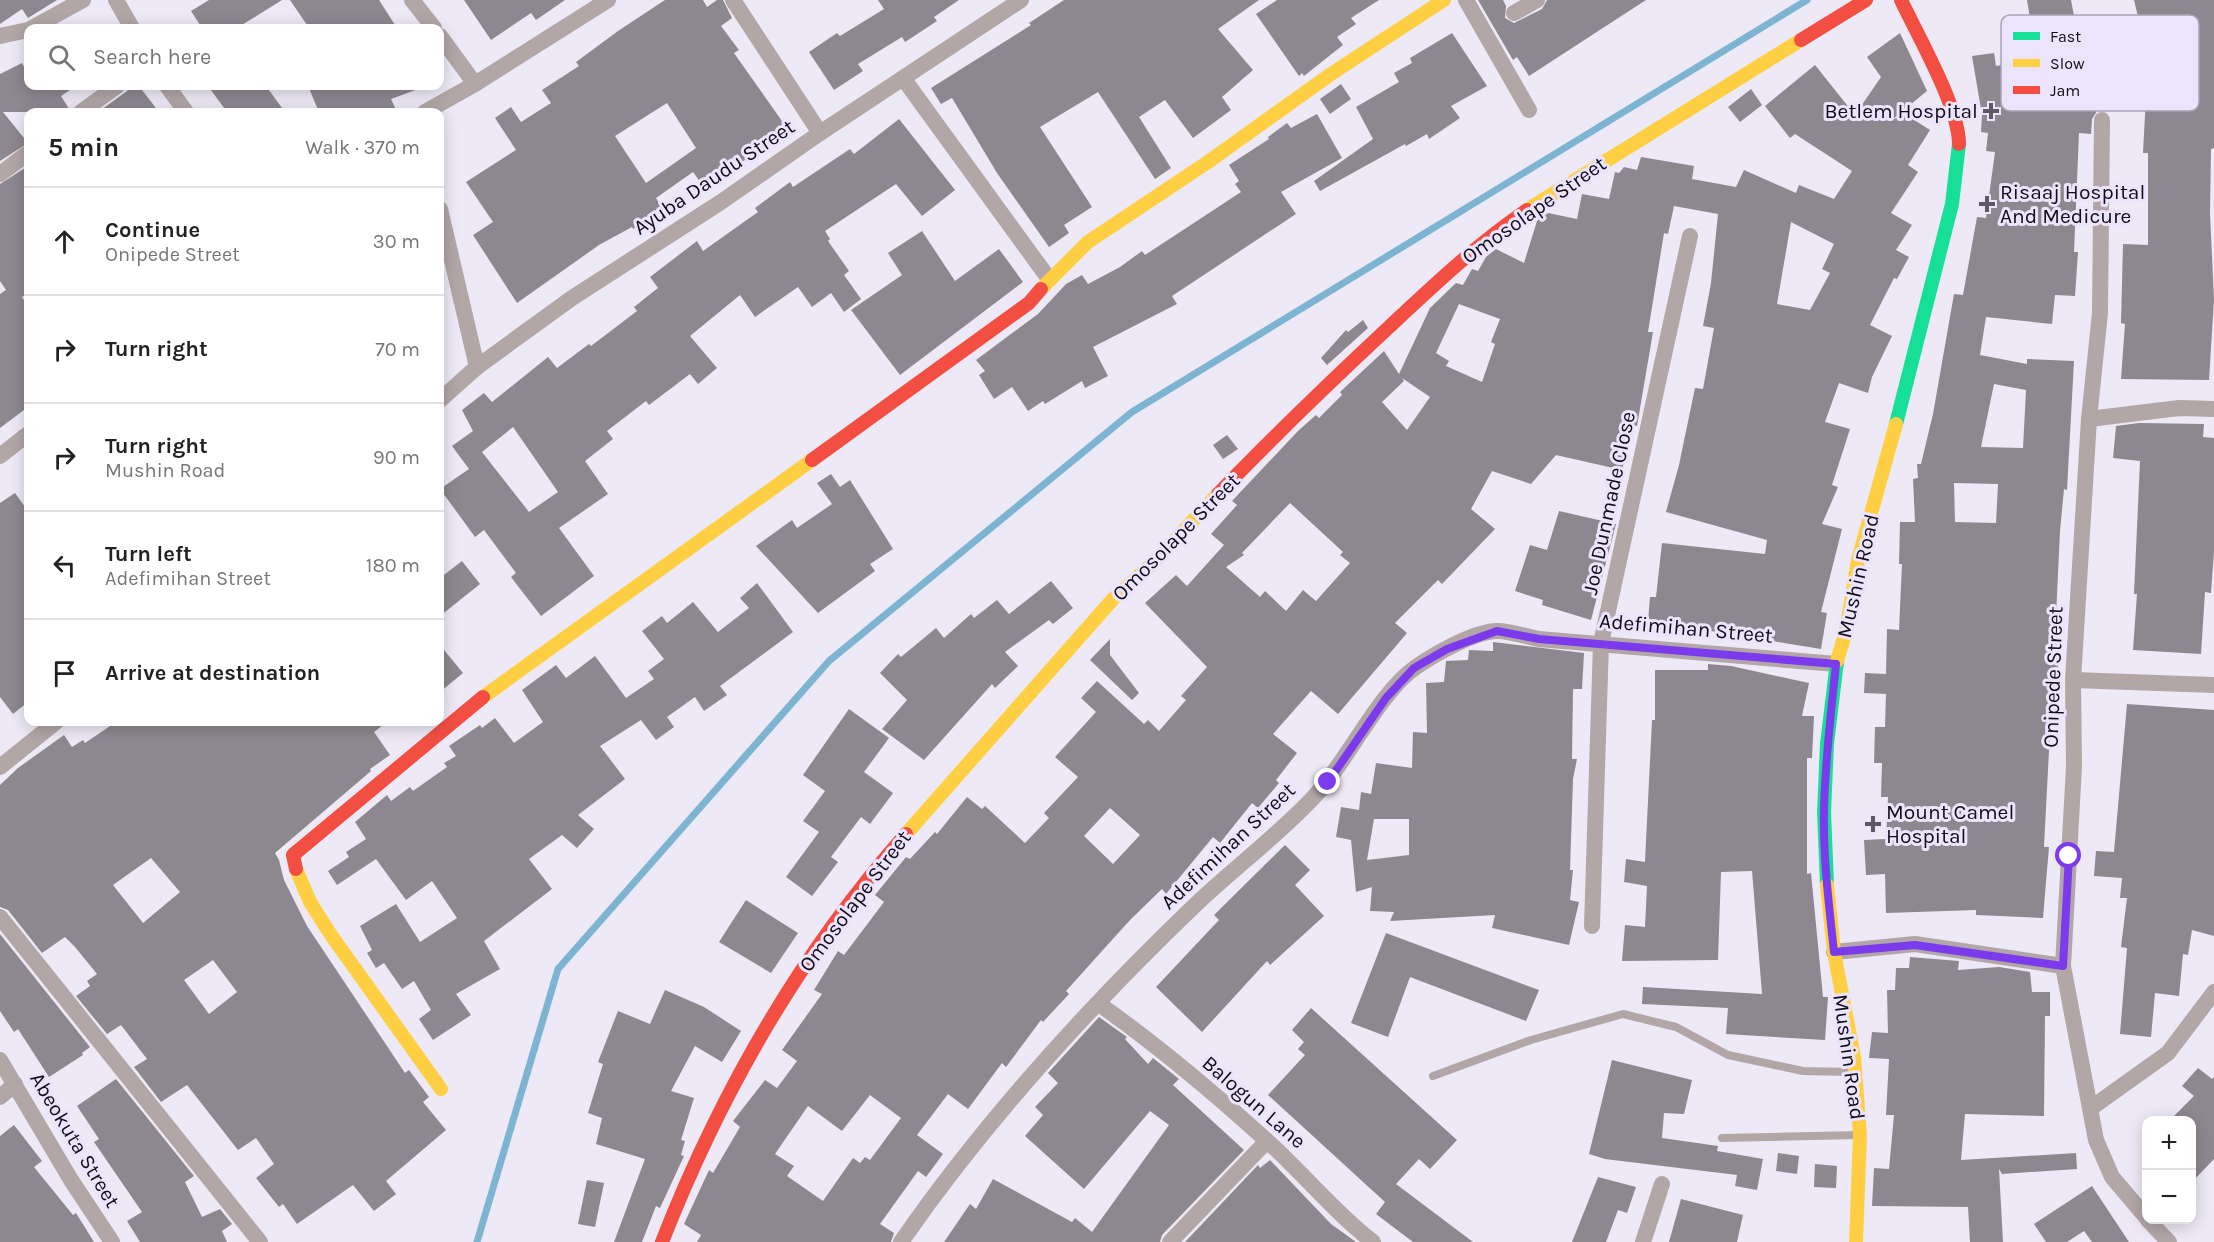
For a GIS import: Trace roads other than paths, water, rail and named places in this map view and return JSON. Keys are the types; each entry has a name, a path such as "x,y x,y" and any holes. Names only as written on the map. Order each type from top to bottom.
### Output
{"street":[{"path":"39,24 83,0"},
{"path":"116,0 130,24"},
{"path":"412,0 431,24"},
{"path":"432,108 475,84 608,0"},
{"path":"733,0 820,133"},
{"name":"Ayuba Daudu Street","path":"444,396 477,367 572,298 721,202 820,133 1021,0"},
{"path":"441,1089 397,1033 321,920 293,871 293,855 474,704 1029,303 1049,279 1088,242 1208,162 1331,74 1444,0"},
{"path":"1466,0 1529,110"},
{"path":"1514,13 1537,0"},
{"name":"Omosolape Street","path":"662,1242 680,1196 746,1064 781,1001 818,945 900,841 1113,599 1154,562 1288,421 1414,304 1432,284 1459,262 1591,168 1711,97 1798,40 1866,0"},
{"name":"Mushin Road","path":"1856,1242 1860,1135 1854,1072 1834,952 1826,876 1824,812 1827,744 1836,664 1846,631 1858,560 1884,474 1930,280 1953,204 1959,146 1959,134 1947,100 1901,0"},
{"path":"0,36 24,30"},
{"path":"444,41 475,84"},
{"path":"903,78 1049,279"},
{"path":"87,108 111,90"},
{"path":"170,90 183,108"},
{"name":"Onipede Street","path":"2102,120 2100,313 2089,419 2073,680 2074,766 2063,966 2096,1140 2112,1177 2142,1212"},
{"path":"0,174 24,156"},
{"path":"444,226 477,367"},
{"name":"Joe Dunmade Close","path":"1592,926 1601,643 1690,236"},
{"path":"2089,419 2179,408 2214,409"},
{"path":"0,456 24,437"},
{"name":"Adefimihan Street","path":"901,1242 973,1144 1017,1092 1191,908 1282,830 1328,782 1386,698 1414,668 1447,649 1497,631 1539,639 1836,664"},
{"path":"2073,680 2214,685"},
{"path":"0,767 51,726"},
{"path":"0,916 260,1242"},
{"path":"1834,952 1915,945 2063,966"},
{"path":"2091,1108 2168,1053 2214,992"},
{"name":"Balogun Lane","path":"1098,1004 1135,1030 1267,1141 1355,1228 1373,1242"},
{"name":"Abeokuta Street","path":"0,1060 71,1180 112,1242"},
{"path":"0,1097 15,1084"},
{"path":"1170,1242 1267,1141"},
{"path":"1643,1242 1662,1184"},
{"name":"Onipede Street","path":"2152,1224 2169,1242"}],"lane":[{"path":"1432,1076 1531,1040 1623,1014 1676,1027 1728,1055 1803,1071 1854,1072"},
{"path":"1722,1138 1860,1135"}],"waterway":[{"path":"477,1242 558,969 829,661 1132,412 1807,0"}],"place":[{"name":"Betlem Hospital","path":"1991,111"},
{"name":"Risaaj Hospital And Medicure","path":"1987,204"},
{"name":"Mount Camel Hospital","path":"1873,824"}]}
